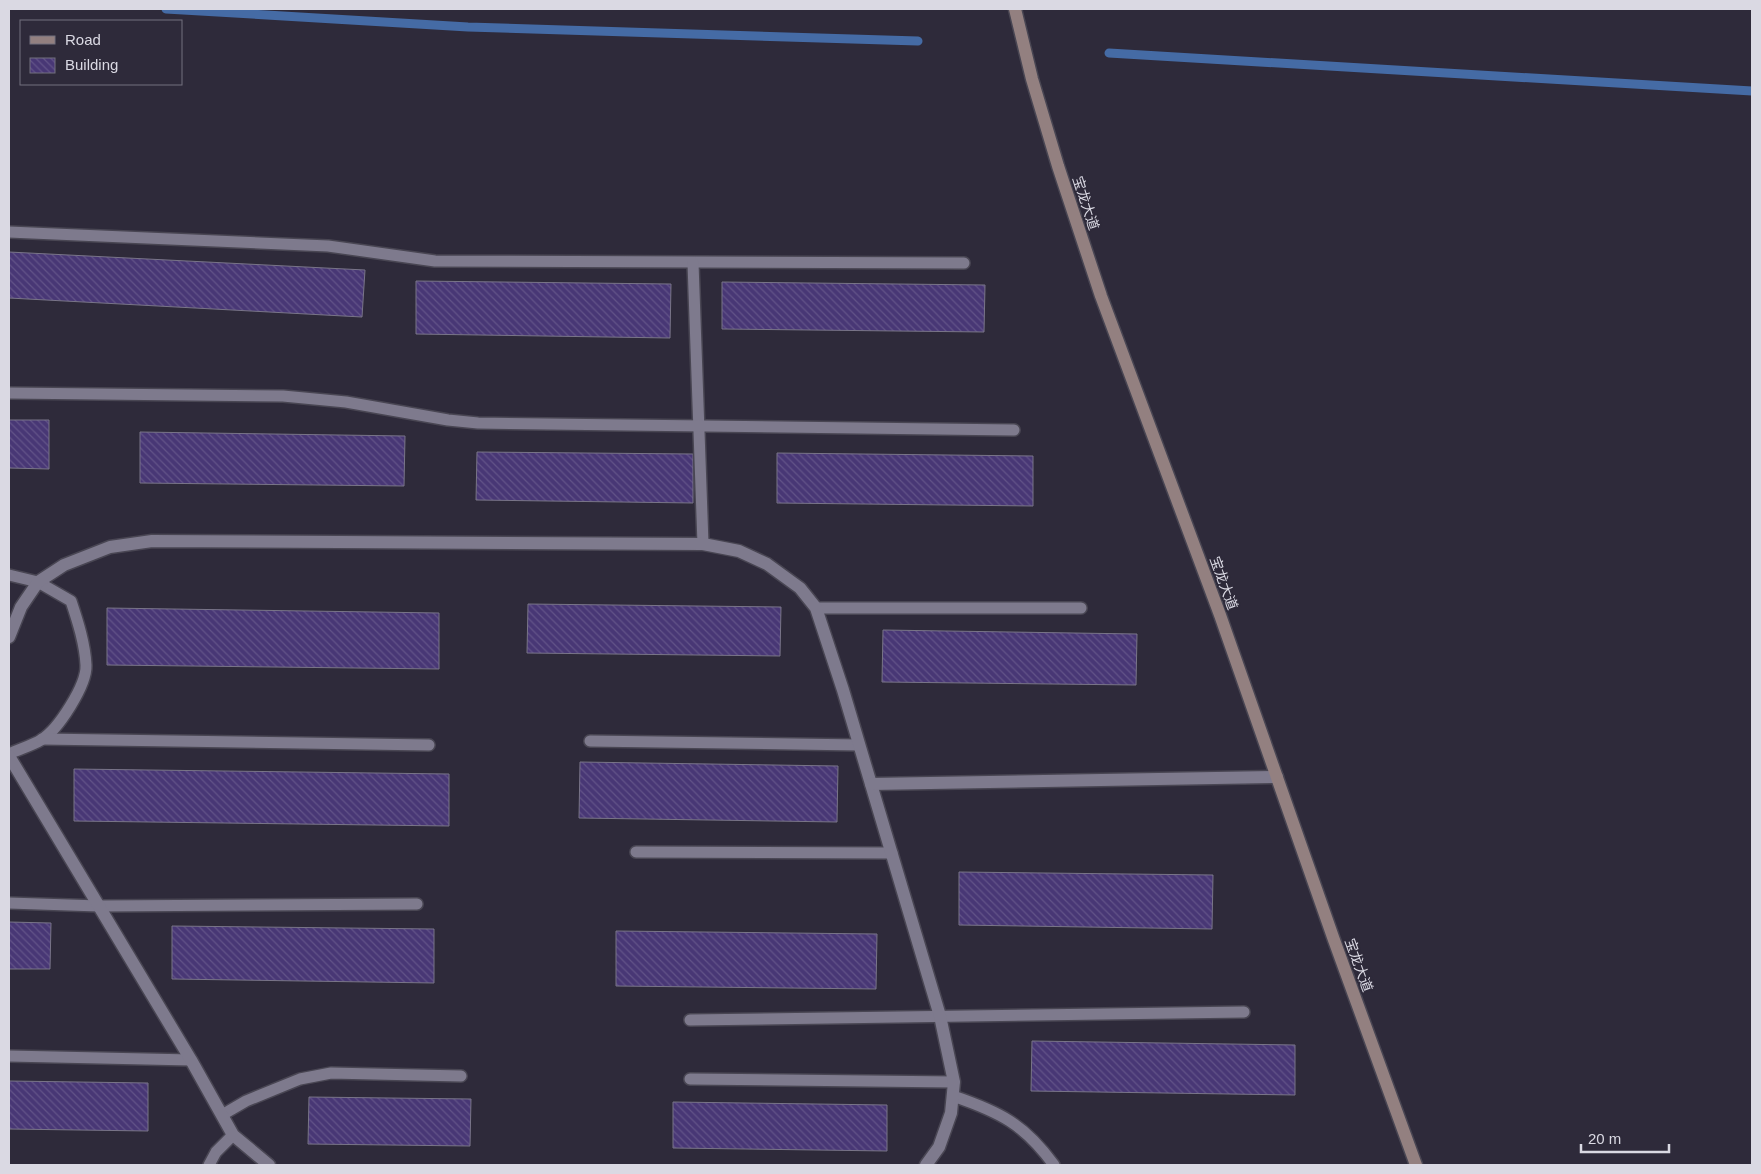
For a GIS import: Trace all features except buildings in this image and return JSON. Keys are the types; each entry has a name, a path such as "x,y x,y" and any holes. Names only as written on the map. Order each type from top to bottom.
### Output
{"street":[{"name":"宝龙大道","path":"1015,9 1034,88 1101,296 1220,615 1330,931 1416,1165"},
{"path":"9,637 21,607 38,582 64,565 110,547 152,542 703,544 738,551 767,564 800,588 816,608 859,744 940,1016 954,1082 952,1113 939,1147 926,1165"},
{"path":"9,755 191,1060 232,1135 269,1165"},
{"path":"871,784 1277,778"}],"lane":[{"path":"9,232 328,246 435,261 964,263"},
{"path":"693,263 703,544"},
{"path":"9,393 283,396 346,402 448,420 478,423 1014,430"},
{"path":"9,575 38,582 71,601 80,631 86,667 78,693 58,725 42,739 9,755"},
{"path":"816,608 1081,608"},
{"path":"42,739 429,745"},
{"path":"590,742 859,744"},
{"path":"636,852 892,853"},
{"path":"9,903 99,906 417,904"},
{"path":"690,1020 1244,1012"},
{"path":"9,1056 191,1060"},
{"path":"222,1115 246,1101 300,1079 331,1073 461,1076"},
{"path":"690,1079 954,1082"},
{"path":"953,1096 986,1107 1012,1121 1041,1148 1054,1165"},
{"path":"209,1165 216,1152 232,1135"}],"waterway":[{"path":"166,9 468,27 918,41"},
{"path":"1109,53 1752,91"}]}
